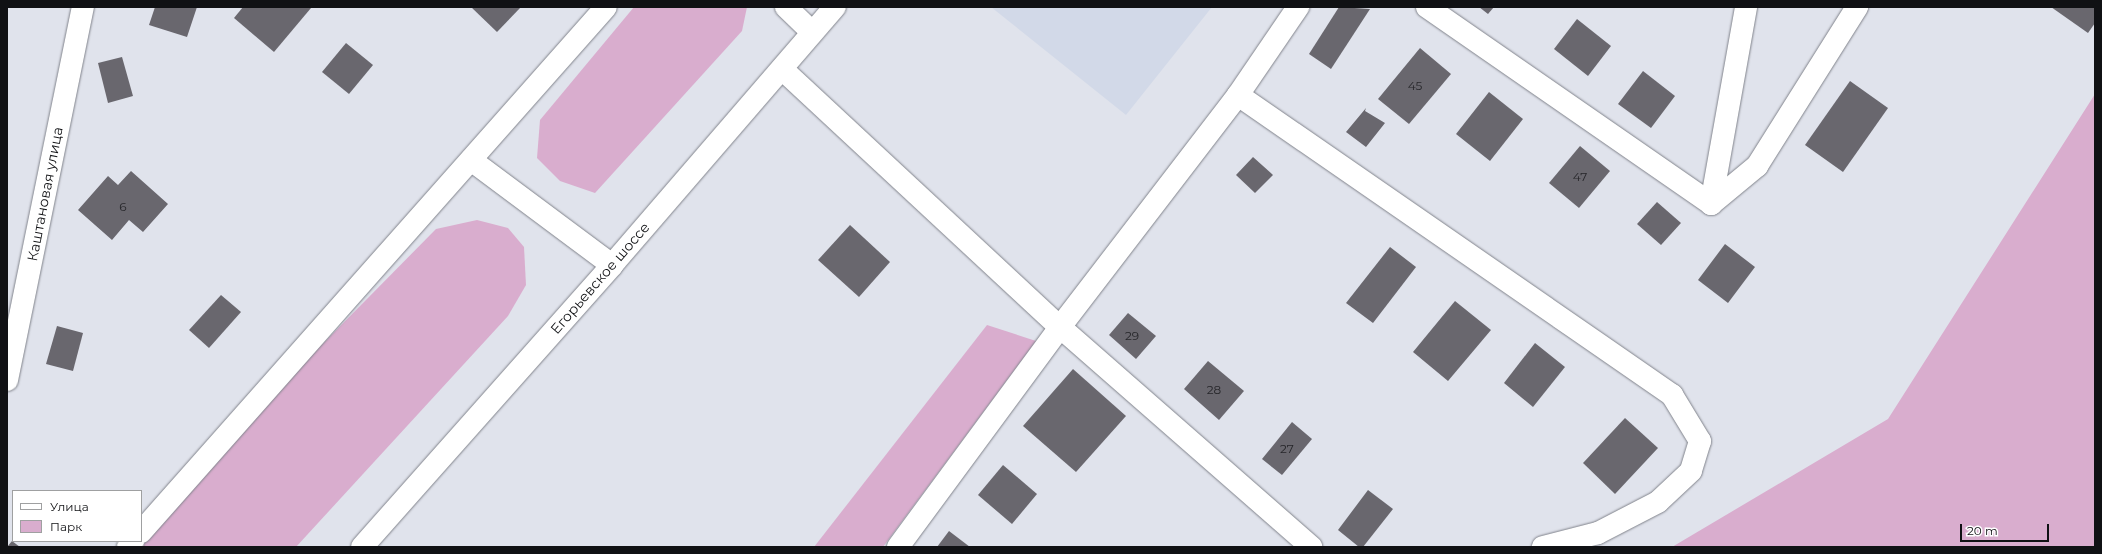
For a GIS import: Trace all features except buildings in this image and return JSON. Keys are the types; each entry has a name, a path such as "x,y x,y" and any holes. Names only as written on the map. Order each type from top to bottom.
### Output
{"street":[{"name":"Каштановая улица","path":"7,380 83,7"},
{"path":"142,531 606,7"},
{"path":"786,7 812,32"},
{"name":"Егорьевское шоссе","path":"362,547 612,265 835,7"},
{"path":"898,547 1060,327 1238,95 1298,7"},
{"path":"1427,7 1711,204"},
{"path":"1711,204 1746,7"},
{"path":"1711,204 1757,166 1857,7"},
{"path":"782,69 1060,327 1311,547"},
{"path":"1238,95 1672,395 1700,441 1691,471 1658,502 1598,533 1543,547"},
{"path":"471,160 612,265"}],"shaded area":[{"path":"991,7 1212,7 1126,115"}],"green space":[{"path":"634,7 747,7 742,31 595,193 560,181 537,158 540,120"},
{"path":"2095,94 2095,547 1672,547 1888,419"},
{"path":"477,220 508,228 524,247 526,285 508,316 296,547 136,547 142,542 142,540 219,449 436,229"},
{"path":"987,325 1036,341 883,547 814,547"}]}
